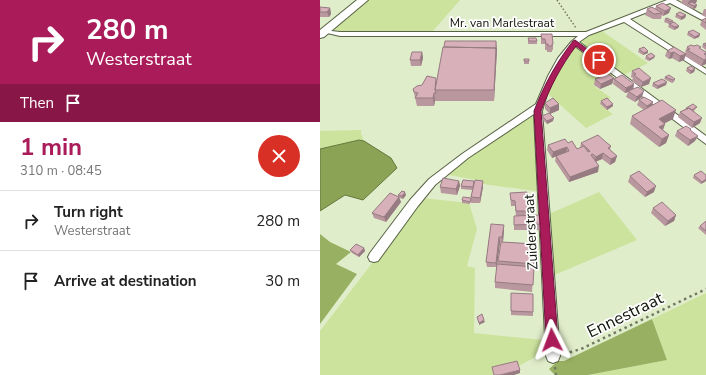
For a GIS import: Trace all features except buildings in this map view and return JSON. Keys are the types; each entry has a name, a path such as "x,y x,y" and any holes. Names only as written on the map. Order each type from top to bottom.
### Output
{"main road":[{"path":"322,33 363,0"}],"street":[{"name":"Mr. van Marlestraat","path":"322,33 584,34 672,0"},
{"path":"672,0 706,20"},
{"path":"625,19 706,72"},
{"name":"Zuiderstraat","path":"553,356 538,111 562,57 584,34"},
{"path":"575,42 706,141"},
{"path":"374,257 414,203 432,182 465,156 539,106"}],"path":[{"path":"557,0 584,34"},
{"name":"Ennestraat","path":"553,356 568,354 581,349 706,289"}],"shaded area":[{"path":"367,0 460,0 432,32 342,32 335,30 334,28"},
{"path":"602,31 648,63 622,76 580,45 586,37"},
{"path":"575,45 614,75 593,85 611,98 599,104 613,114 586,128 547,93 560,66"},
{"path":"531,114 537,127 542,192 476,183 476,180 444,174"},
{"path":"361,130 364,141 359,140 320,149 320,131"},
{"path":"359,140 364,141 391,158 397,168 363,200 345,195 320,211 320,149"},
{"path":"599,192 637,240 552,276 549,214"},
{"path":"422,198 469,203 477,229 467,266 475,268 474,333 543,340 543,353 513,369 492,375 320,375 320,331"},
{"path":"320,234 330,242 351,252 336,264 357,274 320,324"},
{"path":"706,293 706,375 588,375 667,360 652,319"},
{"path":"652,319 667,360 588,375 555,375 549,369 558,361 564,361"}],"route":[{"path":"552,340 538,111 545,92 562,57 571,45 575,42 599,60"}]}
